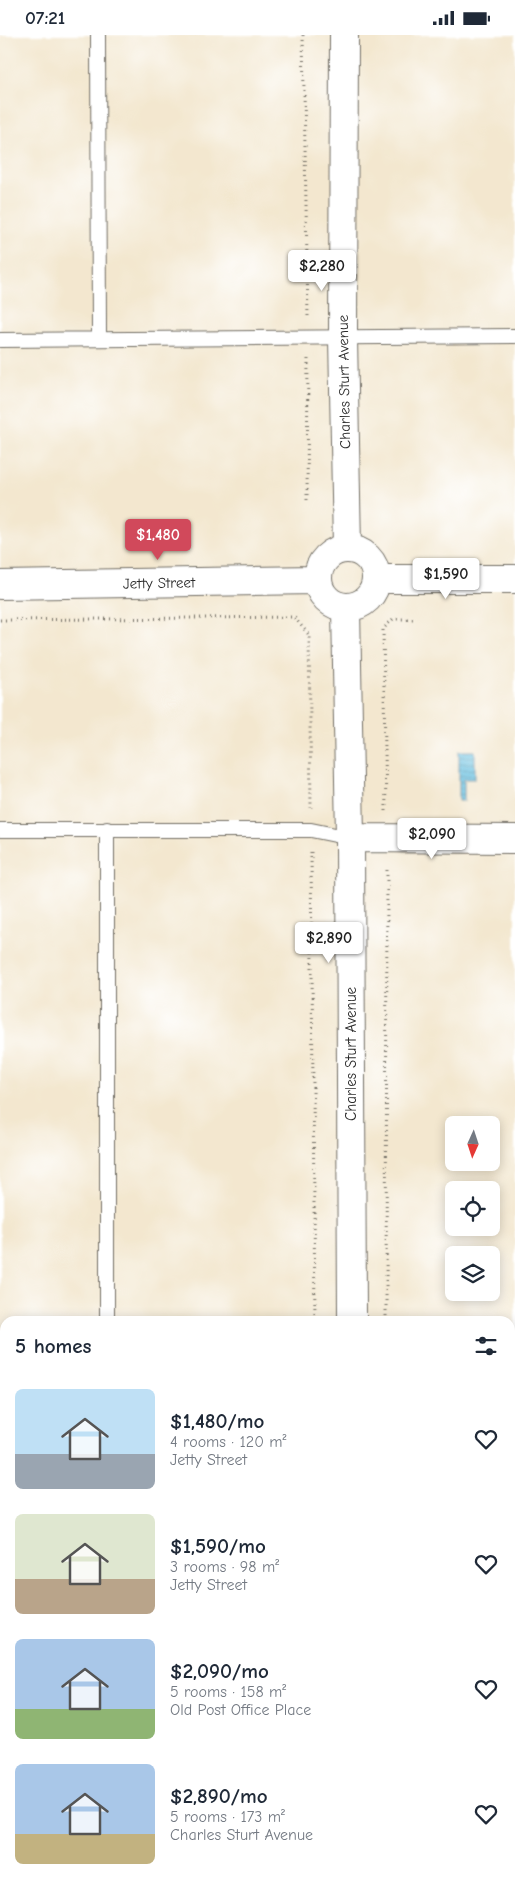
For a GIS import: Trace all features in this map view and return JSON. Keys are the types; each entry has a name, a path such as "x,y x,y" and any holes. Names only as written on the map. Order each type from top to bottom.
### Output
{"street":[{"name":"Charles Sturt Avenue","path":"344,35 343,337 348,548"},
{"path":"348,548 357,550 371,561 376,579 370,596 355,606 346,607 330,602 320,589 318,570 322,562 329,555 338,550 348,548"},
{"path":"376,579 515,579"},
{"name":"Jetty Street","path":"0,585 318,580"},
{"name":"Charles Sturt Avenue","path":"346,607 350,838 352,1316"},
{"path":"350,838 515,839"}],"lane":[{"path":"98,35 99,339"},
{"path":"0,340 515,336"},
{"path":"107,829 107,1316"},
{"path":"0,830 311,830 350,838"}],"path":[{"path":"303,35 308,337 307,500"},
{"path":"0,620 294,617 308,635 315,1316"},
{"path":"386,1316 387,839 384,629 393,619 413,619"}],"water":[{"path":"459,751 475,751 475,779 464,779 464,801 459,801"}]}
